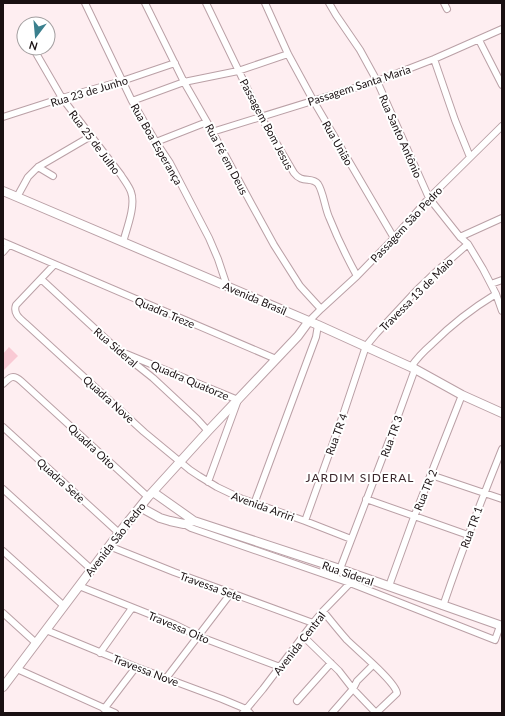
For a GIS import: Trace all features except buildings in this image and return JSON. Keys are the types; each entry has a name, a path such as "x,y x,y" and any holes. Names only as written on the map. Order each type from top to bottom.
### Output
{"main road":[{"name":"Avenida Brasil","path":"3,191 366,346 413,368 462,395 502,413"},
{"name":"Avenida São Pedro","path":"5,681 17,670 91,569 150,495 208,431 302,332 309,321"},
{"name":"Rua Sideral","path":"150,495 194,522 340,569 443,606 501,624"},
{"name":"Rua Sideral","path":"140,507 160,518 184,524 194,522"}],"street":[{"name":"Rua Boa Esperança","path":"85,3 132,101 170,163 209,238 218,259 226,286"},
{"name":"Rua Fé em Deus","path":"145,3 184,82 274,245 300,286 321,309"},
{"name":"Passagem Bom Jesus","path":"206,3 261,117 294,174 297,178 302,180 314,181 320,187 328,215 344,253 357,276"},
{"name":"Rua União","path":"265,3 288,54 313,100 394,238"},
{"name":"Rua Santo Antônio","path":"329,3 360,50 377,81 429,198 460,237 468,244 491,284 502,311"},
{"name":"Passagem Santa Maria","path":"212,132 377,81 434,59 502,29"},
{"path":"479,40 502,85"},
{"path":"132,101 184,82 238,71 288,54"},
{"name":"Rua 25 de Julho","path":"38,56 62,98 132,192 132,208 123,242"},
{"path":"434,59 455,120 470,157"},
{"name":"Rua 23 de Junho","path":"3,116 122,81 174,63"},
{"path":"156,142 207,122"},
{"name":"Passagem São Pedro","path":"309,321 357,276 394,238 429,198 502,126"},
{"path":"17,197 28,177 38,167 91,136"},
{"path":"38,167 53,176"},
{"path":"460,237 502,218"},
{"path":"3,252 6,244"},
{"name":"Quadra Treze","path":"6,244 276,359"},
{"name":"Travessa 13 de Maio","path":"366,346 417,290 468,244"},
{"path":"41,279 54,265"},
{"name":"Quadra Nove","path":"41,279 16,305 15,310 17,316 144,432 180,462"},
{"name":"Rua Sideral","path":"41,279 119,351 158,383 208,431"},
{"path":"491,284 502,280"},
{"path":"413,368 418,358 443,333 496,294"},
{"path":"254,504 316,337 318,325"},
{"name":"Rua TR 4","path":"305,521 366,346"},
{"name":"Quadra Quatorze","path":"119,351 238,400"},
{"name":"Rua TR 3","path":"340,569 390,438 413,368"},
{"name":"Quadra Oito","path":"3,384 9,378 15,377 22,381 150,495"},
{"name":"Rua TR 2","path":"389,586 414,517 462,395"},
{"name":"Avenida São Pedro","path":"208,482 238,400"},
{"name":"Quadra Sete","path":"3,427 119,533"},
{"name":"Rua TR 1","path":"443,606 468,535 502,449"},
{"name":"Avenida Arriri","path":"180,462 208,482 228,493 351,539"},
{"path":"431,475 502,499"},
{"path":"3,488 91,569"},
{"path":"366,500 468,535"},
{"path":"184,524 191,528 350,583 495,640 501,624"},
{"name":"Travessa Sete","path":"109,546 160,567 313,623"},
{"path":"3,551 64,606"},
{"name":"Avenida Central","path":"247,712 313,623 357,576"},
{"name":"Travessa Oito","path":"79,586 174,624 198,636 280,666"},
{"path":"166,677 231,593"},
{"path":"100,653 132,608"},
{"path":"303,636 331,663 376,713 397,693 397,690 388,680 348,641 323,611"},
{"path":"3,613 36,643"},
{"name":"Travessa Nove","path":"46,630 100,653 166,677 247,712"},
{"path":"297,701 331,663"},
{"path":"332,713 353,689 357,681 373,665"},
{"path":"104,709 136,667"},
{"path":"17,670 114,713"}],"shaded area":[{"path":"9,347 18,356 3,371 3,354"}],"district":[{"name":"JARDIM SIDERAL","path":"360,477"}]}
